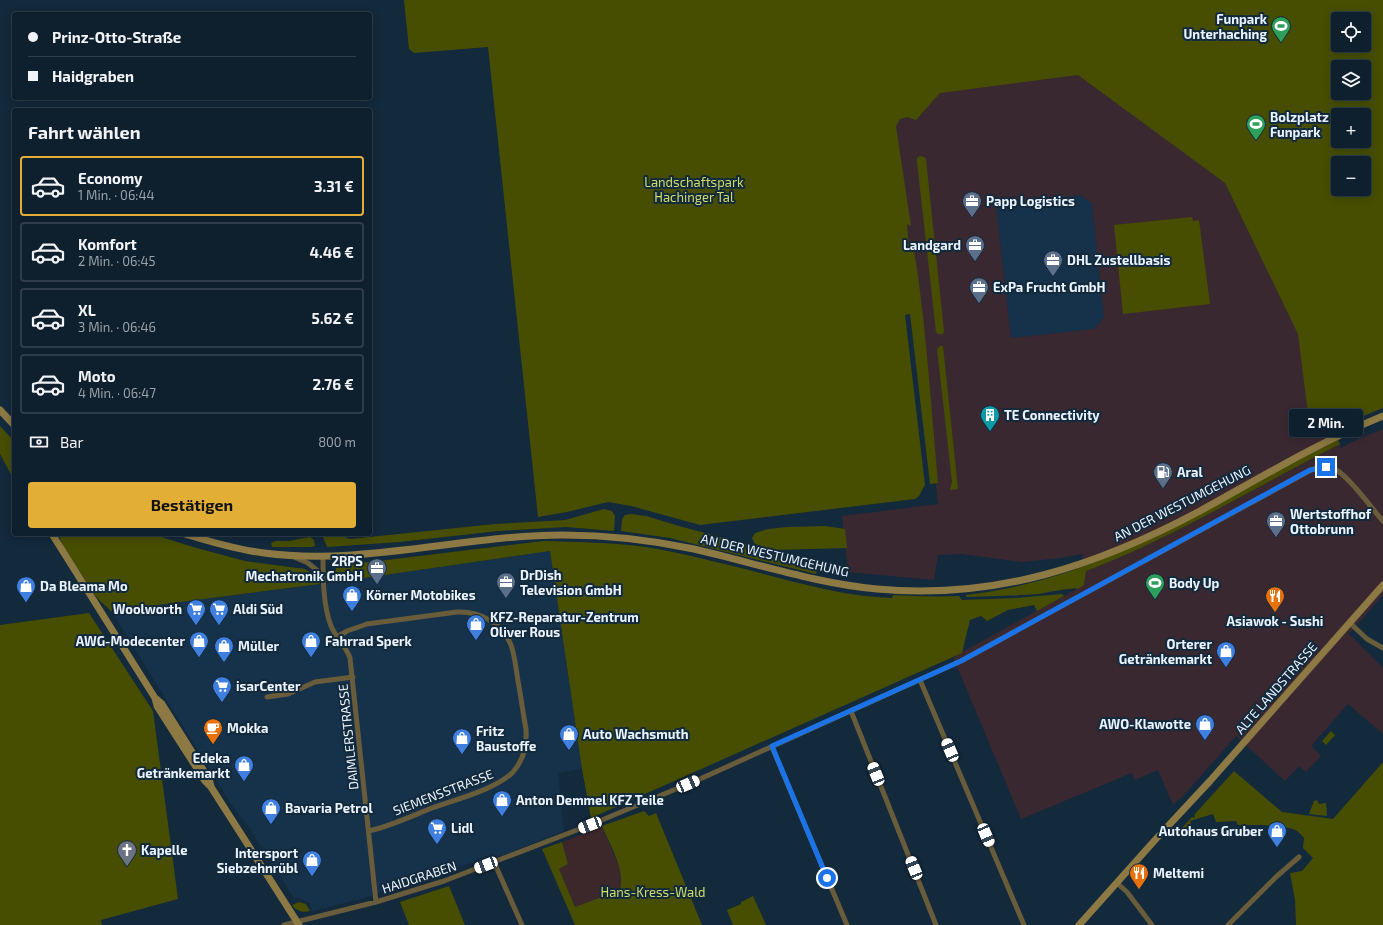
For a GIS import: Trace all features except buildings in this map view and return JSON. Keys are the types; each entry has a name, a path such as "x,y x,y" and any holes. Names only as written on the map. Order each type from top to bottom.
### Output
{"main road":[{"path":"0,410 12,423"},
{"name":"AN DER WESTUMGEHUNG","path":"193,536 225,545 264,553 323,556 389,551 542,535 600,536 647,540 668,544 826,582 876,589 935,591 984,587 1014,583 1059,572 1086,563 1138,541 1197,512 1325,442 1383,416"},
{"path":"53,536 155,698 162,704 194,754 209,779 211,787 298,923"},
{"name":"ALTE LANDSTRASSE","path":"1079,925 1203,789 1383,585"}],"street":[{"name":"HAIDGRABEN","path":"284,925 298,923 376,902 444,881 643,803 851,711 961,661 1315,468 1332,468 1342,473 1383,521"},
{"path":"291,555 308,563 323,575"},
{"name":"DAIMLERSTRASSE","path":"323,556 323,575 329,619 337,637 350,658 353,677 376,902"},
{"name":"SIEMENSSTRASSE","path":"337,637 347,631 367,624 457,612 469,612 481,615 494,623 502,631 511,645 526,729 527,741 525,752 517,766 506,778 485,788 369,831"},
{"path":"1350,623 1367,639 1383,648"},
{"path":"267,697 288,694 315,682 353,677"},
{"path":"920,680 1024,925"},
{"path":"851,711 936,925"},
{"path":"772,746 847,925"},
{"path":"1228,925 1274,879 1299,857"},
{"path":"494,862 522,925"},
{"path":"1117,883 1152,925"}],"shaded area":[{"path":"1078,72 1225,183 1336,408 1333,426 1341,448 1383,429 1383,595 1349,634 1383,668 1383,734 1348,704 1311,746 1321,756 1306,772 1299,766 1285,781 1236,736 1184,795 1173,805 1158,770 1135,780 1132,773 1021,819 953,657 1084,585 1086,571 1082,554 1022,562 961,554 938,555 934,580 848,572 842,516 938,504 893,99","holes":["1081,195 1092,204 1104,317 1094,329 1011,338 996,205"]},
{"path":"1081,195 1092,204 1104,317 1094,329 1011,338 996,205"},
{"path":"550,551 582,769 558,773 564,831 475,866 471,863 364,898 313,911 308,902 294,898 248,826 233,807 111,611 330,583"},
{"path":"602,826 619,867 620,890 575,907 559,869 568,864 562,842"}],"green space":[{"name":"Landschaftspark Hachinger Tal","path":"404,0 1383,0 1383,408 1334,428 1333,426 1311,437 1298,334 1225,183 1078,75 940,93 916,120 907,117 900,119 896,126 911,226 907,224 909,246 913,247 915,256 923,316 938,483 930,484 910,314 905,315 925,485 919,496 915,499 700,525 631,506 608,502 538,517 488,47 414,53 409,49"},
{"path":"920,156 926,159 944,331 943,334 938,334 936,332 917,162 917,158"},
{"path":"1192,217 1193,221 1199,220 1210,304 1123,314 1114,225"},
{"path":"940,346 943,346 958,489 950,490 952,482 937,349"},
{"path":"0,426 12,439 12,476 0,454"},
{"path":"1338,440 1340,444 1214,511 1119,558 1086,571 1084,585 1078,589 1029,595 966,597 966,595 1017,586 1066,573 1113,555 1203,512"},
{"path":"604,509 612,511 615,516 614,531 566,527 498,531 400,542 327,547 322,536 342,536 350,539 495,524 565,520"},
{"path":"631,514 646,516 750,545 761,551 819,564 816,574 670,538 621,531 622,519 625,515"},
{"path":"825,526 845,529 847,548 773,550 755,544 752,538 755,533 768,529"},
{"path":"59,536 158,536 245,561 305,569 315,575 320,584 111,611 97,598 63,546"},
{"path":"310,537 314,540 315,546 272,547 271,543 276,541 289,541"},
{"path":"544,541 591,542 656,549 734,566 801,584 869,596 892,598 893,595 959,596 962,600 1016,598 1062,594 1064,596 1037,611 1034,605 1008,610 987,621 981,616 970,620 962,653 591,818 582,769 550,551 330,583 337,566"},
{"path":"89,613 153,711 178,899 101,920 102,925 0,925 0,625"},
{"path":"1331,731 1335,735 1326,745 1322,741"},
{"path":"1383,762 1383,925 1296,925 1295,900 1290,873 1302,871 1313,858 1303,848 1304,838 1297,831 1277,826 1238,825 1236,821 1216,822 1213,814 1190,821 1192,829 1181,832 1179,831 1192,817 1194,818 1194,815 1234,771 1282,812 1333,819"},
{"path":"1317,800 1319,804 1326,803 1327,816 1309,814 1314,801"},
{"name":"Hans-Kress-Wald","path":"644,811 649,816 656,813 702,925 575,925 542,849 562,842 568,864 559,869 575,907 620,890 621,882 619,866 602,826"},
{"path":"449,886 465,925 409,925 400,902"},
{"path":"753,896 766,925 733,925 727,910 741,904 741,902"},
{"path":"299,902 306,904 310,911 300,911 292,905"}],"place":[{"name":"Funpark Unterhaching","path":"1281,43"},
{"name":"Bolzplatz Funpark","path":"1256,141"},
{"name":"Papp Logistics","path":"972,218"},
{"name":"Landgard","path":"975,262"},
{"name":"DHL Zustellbasis","path":"1053,277"},
{"name":"ExPa Frucht GmbH","path":"979,304"},
{"name":"TE Connectivity","path":"990,432"},
{"name":"Aral","path":"1163,489"},
{"name":"Wertstoffhof Ottobrunn","path":"1276,538"},
{"name":"2RPS Mechatronik GmbH","path":"377,585"},
{"name":"DrDish Television GmbH","path":"506,599"},
{"name":"Body Up","path":"1155,600"},
{"name":"Da Bleama Mo","path":"26,603"},
{"name":"Körner Motobikes","path":"352,612"},
{"name":"Asiawok - Sushi","path":"1275,613"},
{"name":"Woolworth","path":"196,626"},
{"name":"Aldi Süd","path":"219,626"},
{"name":"KFZ-Reparatur-Zentrum Oliver Rous","path":"476,641"},
{"name":"AWG-Modecenter","path":"199,658"},
{"name":"Fahrrad Sperk","path":"311,658"},
{"name":"Müller","path":"224,663"},
{"name":"Orterer Getränkemarkt","path":"1226,668"},
{"name":"isarCenter","path":"222,703"},
{"name":"AWO-Klawotte","path":"1205,741"},
{"name":"Mokka","path":"213,745"},
{"name":"Auto Wachsmuth","path":"569,751"},
{"name":"Fritz Baustoffe","path":"462,755"},
{"name":"Edeka Getränkemarkt","path":"244,782"},
{"name":"Anton Demmel KFZ Teile","path":"502,817"},
{"name":"Bavaria Petrol","path":"271,825"},
{"name":"Lidl","path":"437,845"},
{"name":"Autohaus Gruber","path":"1277,848"},
{"name":"Kapelle","path":"127,867"},
{"name":"Intersport Siebzehnrübl","path":"312,877"},
{"name":"Meltemi","path":"1139,890"}],"route":[{"path":"827,878 772,746 961,661 1310,470 1326,467"}]}
